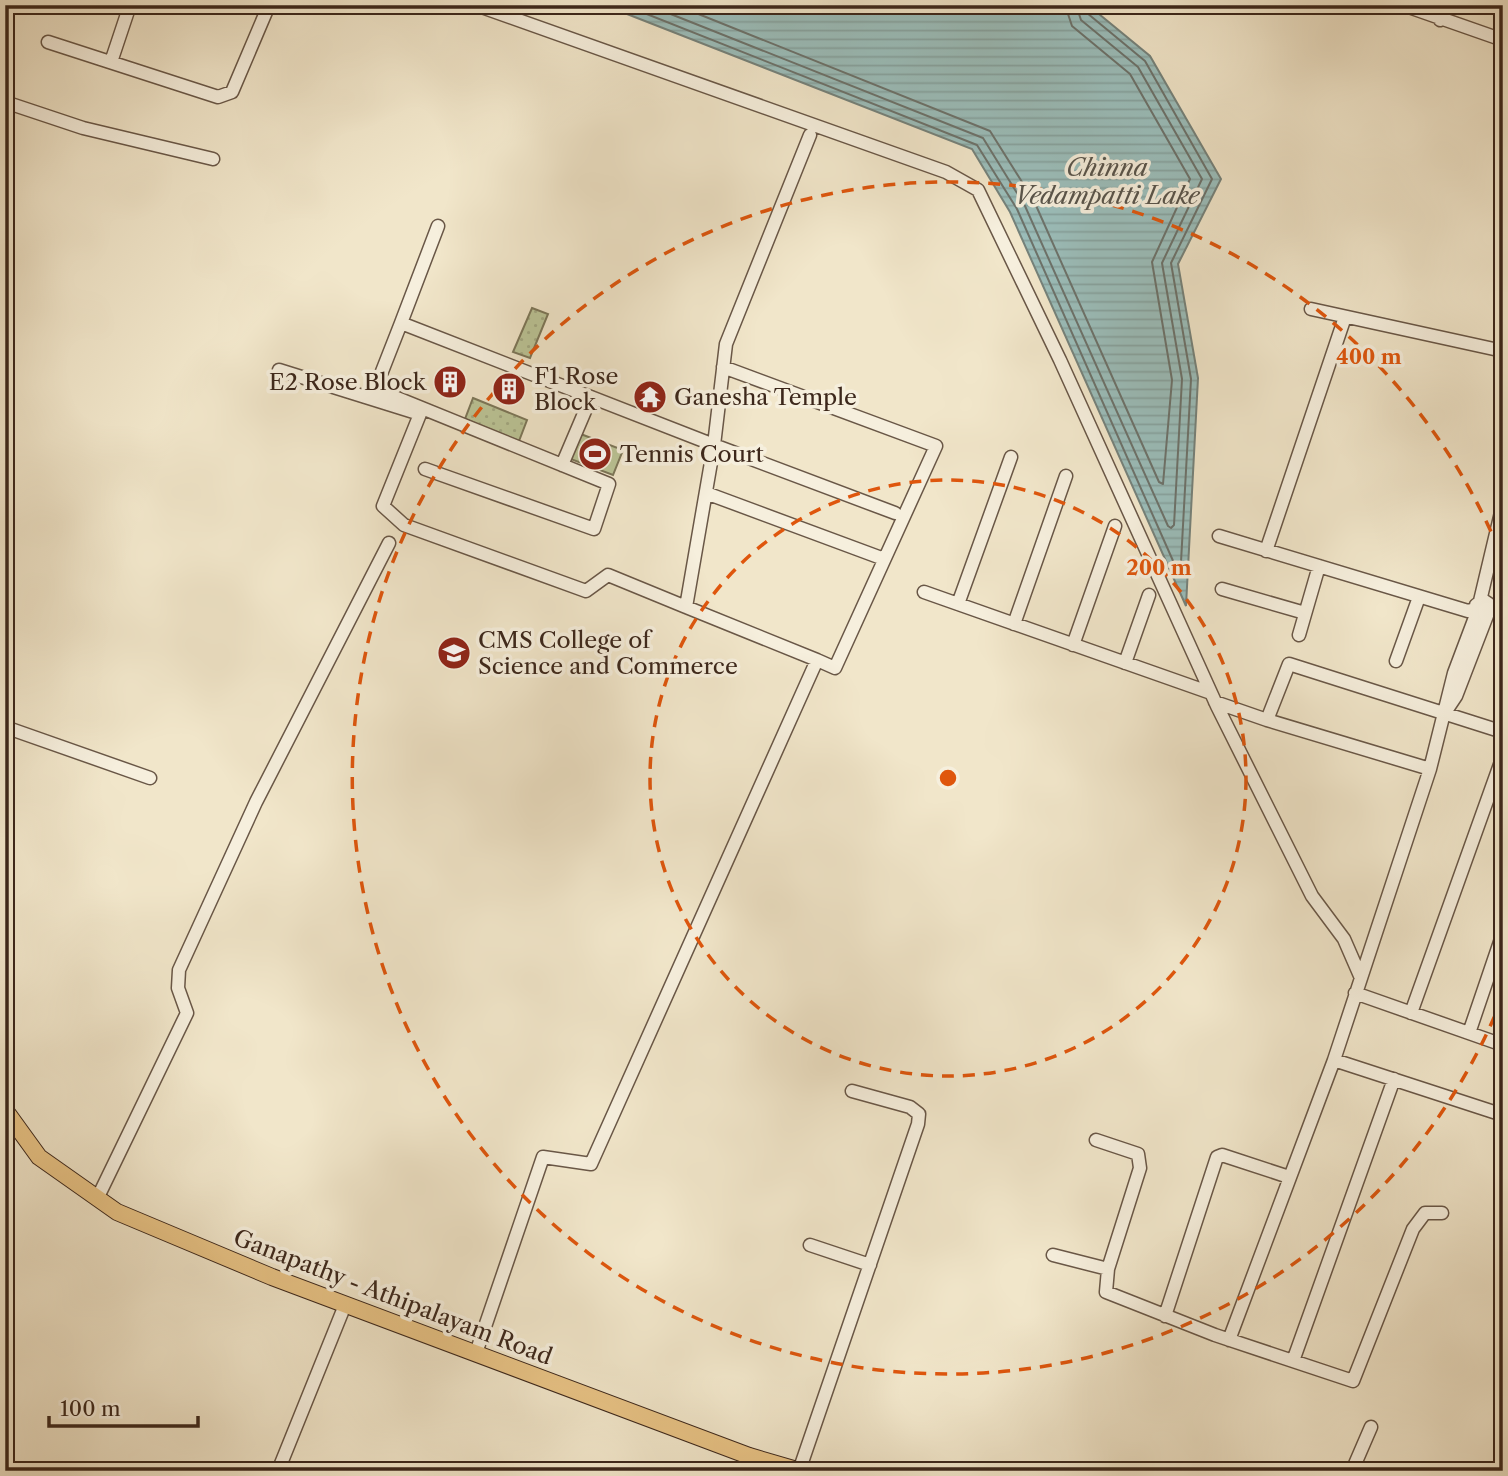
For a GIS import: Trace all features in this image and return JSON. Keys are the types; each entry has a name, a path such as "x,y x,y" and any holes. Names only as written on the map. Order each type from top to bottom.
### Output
{"main road":[{"name":"Ganapathy - Athipalayam Road","path":"5,1110 39,1157 117,1212 167,1235 476,1353 746,1463 799,1471"}],"street":[{"path":"111,62 130,5"},
{"path":"48,42 218,97 226,96 232,92 269,5"},
{"path":"475,5 946,172 978,190 1060,360 1213,697 1312,896 1344,939 1361,978"},
{"path":"1404,5 1440,20 1503,40"},
{"path":"1440,20 1446,5"},
{"path":"5,102 83,128 213,159"},
{"path":"686,607 714,445 726,344 810,135"},
{"path":"373,394 438,226"},
{"path":"1311,309 1503,351"},
{"path":"1266,551 1345,317"},
{"path":"401,323 895,513"},
{"path":"373,394 421,414 383,506 404,525 586,591 608,575 835,668 936,446 723,367"},
{"path":"279,370 373,394 608,484 594,529 425,469"},
{"path":"562,466 591,397"},
{"path":"958,604 1011,457"},
{"path":"1014,624 1066,476"},
{"path":"706,493 884,559"},
{"path":"1229,1340 1334,1059 1430,769 1444,715 1456,696 1482,609 1503,504"},
{"path":"1073,645 1115,526"},
{"path":"1219,536 1468,611 1482,609 1503,615"},
{"path":"97,1199 187,1013 178,988 179,970 256,802 388,543"},
{"path":"1299,635 1319,566"},
{"path":"1222,589 1305,613"},
{"path":"924,592 1125,663 1268,720 1430,769"},
{"path":"1125,663 1149,596"},
{"path":"1396,662 1419,597"},
{"path":"476,1353 543,1157 591,1164 817,660"},
{"path":"1268,720 1289,664 1503,732"},
{"path":"5,726 150,778"},
{"path":"1411,1013 1503,756"},
{"path":"1469,1033 1503,933"},
{"path":"1355,993 1503,1045"},
{"path":"1334,1059 1503,1115"},
{"path":"1293,1361 1394,1079"},
{"path":"799,1471 919,1114 910,1107 852,1091"},
{"path":"1096,1140 1139,1154 1140,1168 1108,1269 1106,1292 1229,1340 1353,1381 1413,1228 1425,1213 1443,1213"},
{"path":"1165,1316 1217,1157 1222,1155 1289,1177"},
{"path":"810,1245 870,1265"},
{"path":"1053,1255 1108,1269"},
{"path":"278,1471 345,1304"},
{"path":"1352,1471 1371,1427"}],"green space":[{"path":"532,308 548,314 530,358 513,352"},
{"path":"473,398 527,420 519,441 465,419"},
{"name":"Tennis Court","path":"578,433 623,450 613,475 568,458"}],"water":[{"name":"Chinna Vedampatti Lake","path":"604,5 1088,5 1150,56 1221,179 1178,264 1198,378 1186,606 1010,212 972,149"}],"place":[{"name":"E2 Rose Block","path":"450,382"},
{"name":"F1 Rose Block","path":"509,389"},
{"name":"Ganesha Temple","path":"650,397"},
{"name":"Tennis Court","path":"595,454"},
{"name":"CMS College of Science and Commerce","path":"454,653"}]}
